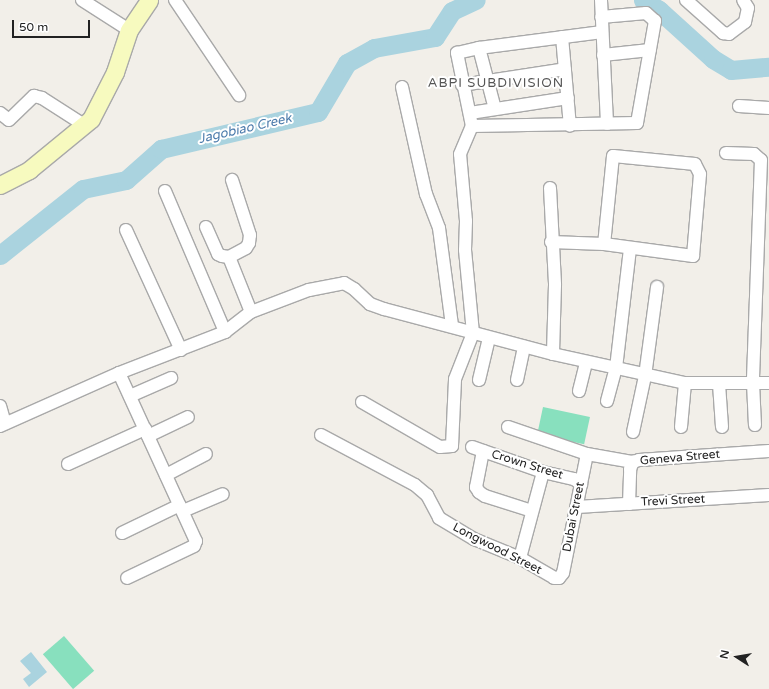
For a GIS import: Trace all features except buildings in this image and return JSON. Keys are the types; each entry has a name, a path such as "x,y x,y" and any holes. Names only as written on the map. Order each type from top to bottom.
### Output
{"street":[{"path":"82,0 129,30"},
{"path":"0,185 29,170 91,119 105,96 129,30 149,0"},
{"path":"175,0 239,95"},
{"path":"601,0 607,124"},
{"path":"686,0 723,33 729,34 745,22 748,8 743,0"},
{"path":"472,126 570,126 637,122 655,21 649,15 643,13 601,17"},
{"path":"362,402 440,447 452,446 456,379 473,333 465,250 466,221 460,154 472,126 462,85 457,53 479,48 602,32"},
{"path":"562,38 570,126"},
{"path":"479,48 486,80 495,109"},
{"path":"603,55 650,50"},
{"path":"462,85 565,68"},
{"path":"402,88 426,194 439,228 452,326"},
{"path":"0,113 9,120 34,96 42,98 84,125"},
{"path":"470,113 568,98"},
{"path":"739,106 769,108"},
{"path":"726,153 754,154 761,160 753,383 755,425"},
{"path":"551,242 604,244 630,249 693,256 700,174 696,164 613,156 604,244"},
{"path":"206,227 218,254 228,257 246,248 250,235 232,180"},
{"path":"550,188 551,242 555,284 553,354"},
{"path":"165,191 225,332"},
{"path":"126,230 181,350"},
{"path":"607,401 616,368 630,249"},
{"path":"228,257 251,312"},
{"path":"0,406 3,425 119,373 225,332 251,312 308,290 344,283 354,289 370,304 452,326 489,338 586,362 645,376 685,383 769,384"},
{"path":"633,432 645,376 657,286"},
{"path":"479,380 489,338"},
{"path":"517,380 524,347"},
{"path":"579,391 586,362"},
{"path":"119,373 196,538 194,546 127,578"},
{"path":"130,396 171,378"},
{"path":"681,427 685,383"},
{"path":"719,384 722,427"},
{"path":"68,464 188,417"},
{"path":"508,427 588,454 633,462"},
{"name":"Longwood Street","path":"321,435 415,485 426,495 439,518 474,539 520,558 554,578 560,578"},
{"name":"Crown Street","path":"532,511 485,496 479,492 476,487 478,449 543,472 574,479 581,484"},
{"name":"Geneva Street","path":"629,504 633,462 769,451"},
{"path":"166,475 206,454"},
{"name":"Dubai Street","path":"560,578 563,573 588,454"},
{"path":"520,558 543,472"},
{"path":"122,533 182,508 224,494"},
{"name":"Trevi Street","path":"577,507 769,495"}],"green space":[{"path":"543,407 590,417 584,444 537,434"},
{"path":"64,636 94,671 73,689 43,654"}],"water":[{"path":"31,652 47,672 29,687 23,679 31,673 20,661"}],"waterway":[{"name":"Jagobiao Creek","path":"0,255 83,189 126,180 161,149 318,112 347,63 374,48 435,37 452,11 476,0"},
{"name":"Jagobiao Creek","path":"643,0 659,10 713,59 731,70 769,67"}],"district":[{"name":"ABPI SUBDIVISION","path":"496,83"}]}
